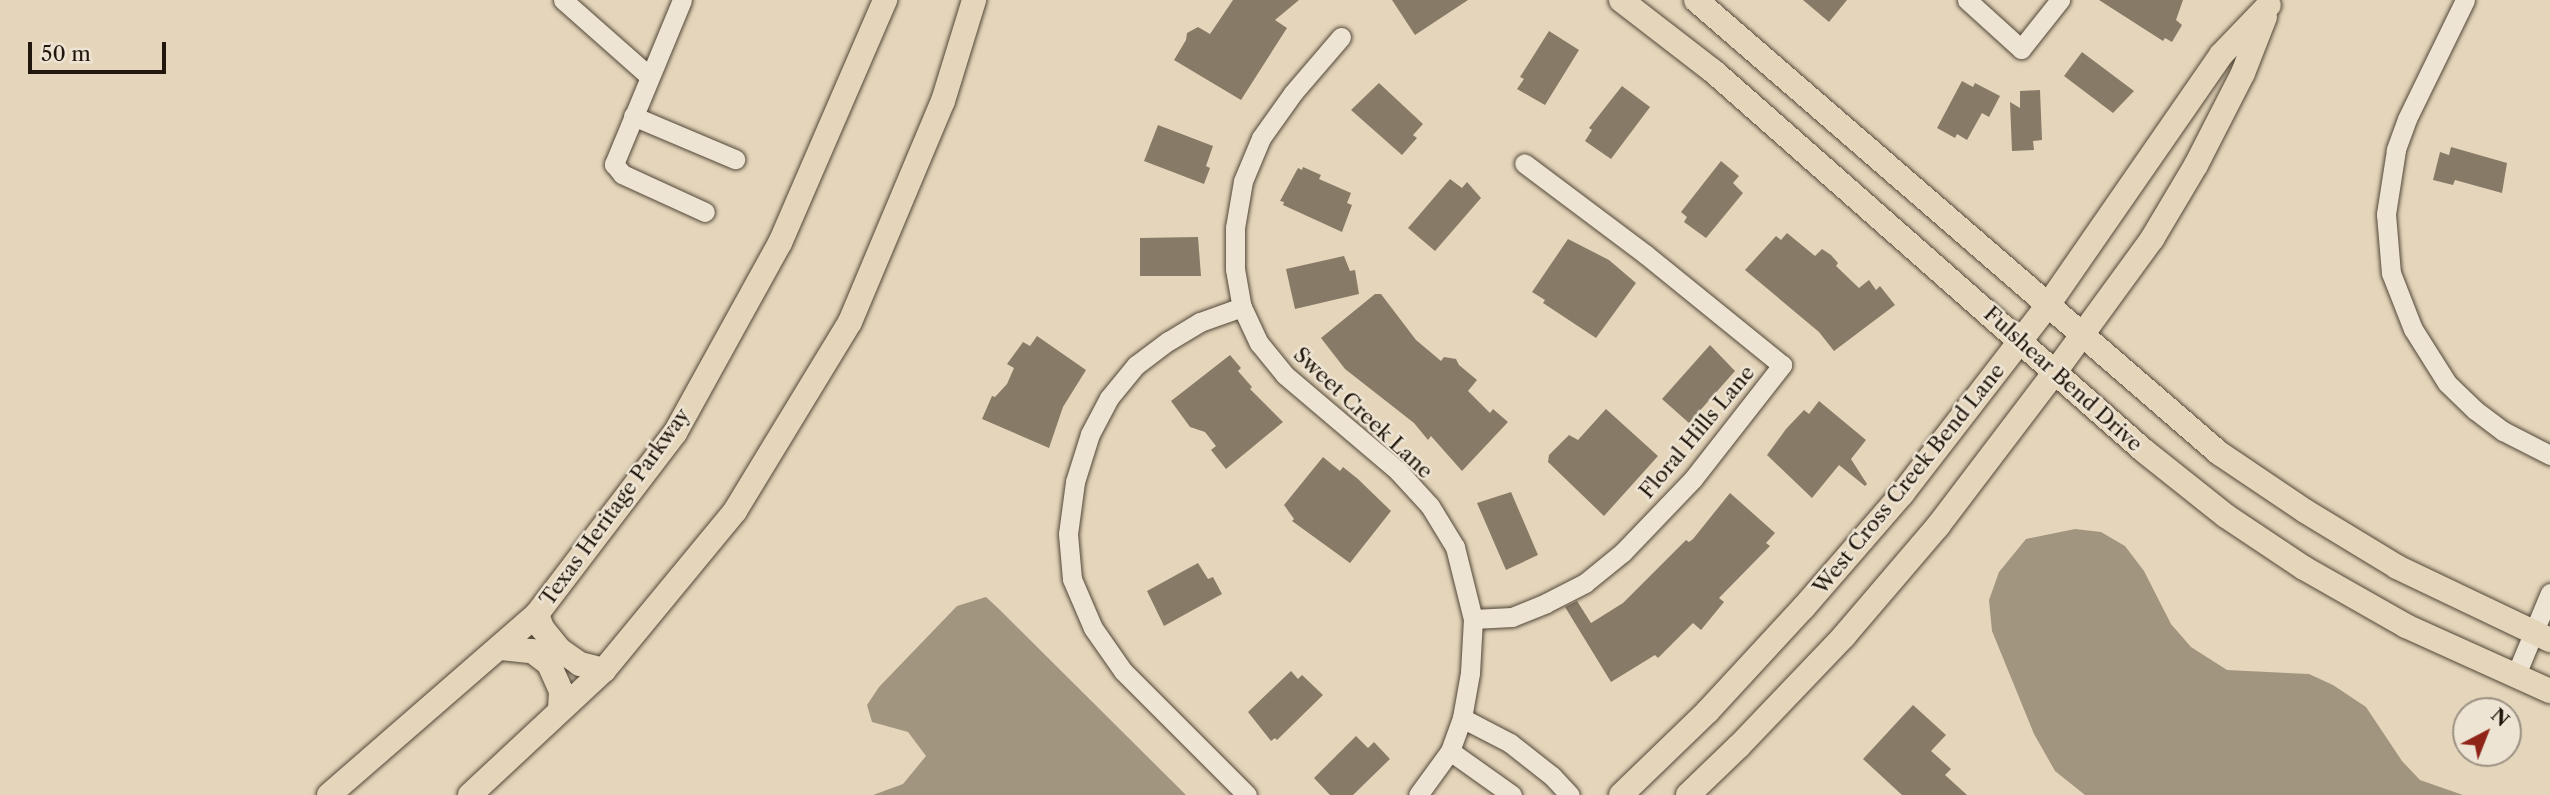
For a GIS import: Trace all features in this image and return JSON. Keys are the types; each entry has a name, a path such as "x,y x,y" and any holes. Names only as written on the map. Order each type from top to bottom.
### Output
{"main road":[{"path":"470,795 604,670 736,510 850,322 943,101 974,0"},
{"name":"Fulshear Bend Drive","path":"1621,0 1655,10 2153,459 2266,544 2406,626 2550,691"},
{"name":"Fulshear Bend Drive","path":"1696,0 2211,446 2266,486 2397,566 2542,637"},
{"name":"West Cross Creek Bend Lane","path":"1621,795 1707,712 1902,495 2048,306 2221,55 2270,3"},
{"name":"West Cross Creek Bend Lane","path":"1688,795 1844,636 1938,526 2082,336 2152,239 2196,165 2243,73 2270,3"},
{"name":"Texas Heritage Parkway","path":"329,795 537,614 675,433 780,243 880,5"},
{"path":"537,614 560,650 580,663 604,670"},
{"path":"500,648 532,651 549,664 561,691 560,710"}],"street":[{"path":"563,0 649,76"},
{"path":"682,0 614,164 622,174 705,212"},
{"path":"1967,0 2021,49 2060,0"},
{"path":"2465,0 2407,119 2389,181 2386,215 2390,274 2413,329 2447,383 2475,410 2503,431 2550,455"},
{"name":"Sweet Creek Lane","path":"1341,37 1293,93 1261,138 1242,181 1235,228 1235,269 1242,307 1259,343 1285,376 1398,471 1430,506 1455,547 1473,619 1470,673 1462,718 1450,751 1418,795"},
{"path":"633,116 735,159"},
{"name":"Floral Hills Lane","path":"1473,619 1512,617 1546,603 1585,583 1623,552 1693,479 1783,365 1645,254 1524,163"},
{"path":"1242,307 1200,321 1168,341 1136,365 1109,398 1090,434 1074,482 1068,534 1072,579 1093,628 1123,671 1247,795"},
{"path":"2515,677 2542,637 2550,593"},
{"path":"1462,718 1510,743 1552,776 1570,795"},
{"path":"1450,751 1512,795"}],"shaded area":[{"path":"2075,529 2101,532 2125,546 2144,571 2171,624 2191,647 2227,670 2309,674 2333,685 2366,707 2402,761 2420,780 2463,795 2085,795 2055,771 2034,734 1992,631 1989,600 1999,572 2026,539"},
{"path":"986,597 1186,795 873,795 903,784 926,756 908,732 872,722 867,705 879,687 957,606"}],"building":[{"path":"1233,0 1299,0 1275,20 1287,28 1241,100 1174,60 1186,40 1187,33 1198,27 1210,34"},
{"path":"1392,0 1468,0 1415,35"},
{"path":"1803,0 1847,0 1829,22"},
{"path":"2099,0 2183,0 2176,20 2182,25 2172,42 2165,38 2163,41"},
{"path":"1549,31 1579,50 1545,105 1517,89 1524,79 1520,77"},
{"path":"2082,52 2134,91 2113,113 2064,76"},
{"path":"1962,81 1973,87 1975,83 2000,96 1989,117 1982,113 1967,140 1957,134 1955,138 1937,128"},
{"path":"1379,83 1423,124 1413,135 1417,138 1402,155 1351,110"},
{"path":"1622,86 1650,107 1611,159 1585,141 1592,130 1589,128"},
{"path":"2040,90 2042,140 2033,141 2034,150 2012,151 2010,102 2020,108 2020,91"},
{"path":"1158,125 1213,146 1206,166 1210,168 1204,184 1144,161"},
{"path":"2451,147 2507,163 2502,193 2455,180 2453,185 2433,180 2440,152 2449,155"},
{"path":"1721,161 1739,176 1733,183 1743,193 1706,238 1684,222 1687,217 1681,212"},
{"path":"1303,167 1321,175 1319,179 1351,193 1347,203 1352,205 1342,232 1283,205 1284,202 1280,201 1298,168 1302,170"},
{"path":"1450,179 1462,188 1467,182 1481,198 1435,251 1408,228"},
{"path":"1787,233 1815,256 1822,249 1831,255 1838,263 1836,266 1859,288 1869,280 1876,290 1880,286 1895,305 1834,351 1819,332 1745,270 1776,236 1781,240"},
{"path":"1198,237 1201,276 1140,276 1140,238"},
{"path":"1568,239 1609,260 1636,283 1596,338 1543,303 1545,300 1532,292"},
{"path":"1344,256 1350,271 1355,270 1359,294 1295,309 1286,269"},
{"path":"1375,294 1381,294 1416,340 1441,361 1444,357 1456,359 1459,365 1477,380 1468,391 1490,413 1493,409 1508,422 1462,471 1431,436 1428,440 1414,423 1345,369 1321,338"},
{"path":"1037,336 1086,370 1063,407 1049,448 982,419 992,396 995,397 1007,384 1014,368 1007,364 1023,342 1030,346"},
{"path":"1710,345 1735,371 1689,423 1662,399"},
{"path":"1230,355 1241,368 1238,371 1252,387 1250,389 1283,422 1226,469 1211,450 1216,446 1205,432 1190,427 1171,401"},
{"path":"1819,401 1866,440 1851,459 1867,484 1865,486 1839,465 1812,498 1767,455 1804,410 1809,414"},
{"path":"1606,409 1658,456 1604,516 1548,462 1549,455 1569,435 1578,440"},
{"path":"1323,457 1340,471 1343,467 1391,511 1350,563 1292,521 1294,519 1284,505"},
{"path":"1511,492 1538,555 1506,570 1477,503"},
{"path":"1730,493 1775,533 1766,543 1770,546 1719,598 1724,602 1701,630 1693,623 1658,658 1655,655 1611,682 1565,607 1577,601 1591,623 1623,603 1686,540 1689,542 1693,539"},
{"path":"1198,563 1208,579 1213,577 1222,594 1164,626 1147,591"},
{"path":"1291,671 1298,679 1302,675 1323,695 1277,740 1275,738 1271,741 1248,712"},
{"path":"1913,705 1946,735 1931,751 1951,769 1945,775 1967,795 1902,795 1863,759"},
{"path":"1356,736 1368,748 1374,742 1390,759 1353,795 1330,795 1314,778"}]}
